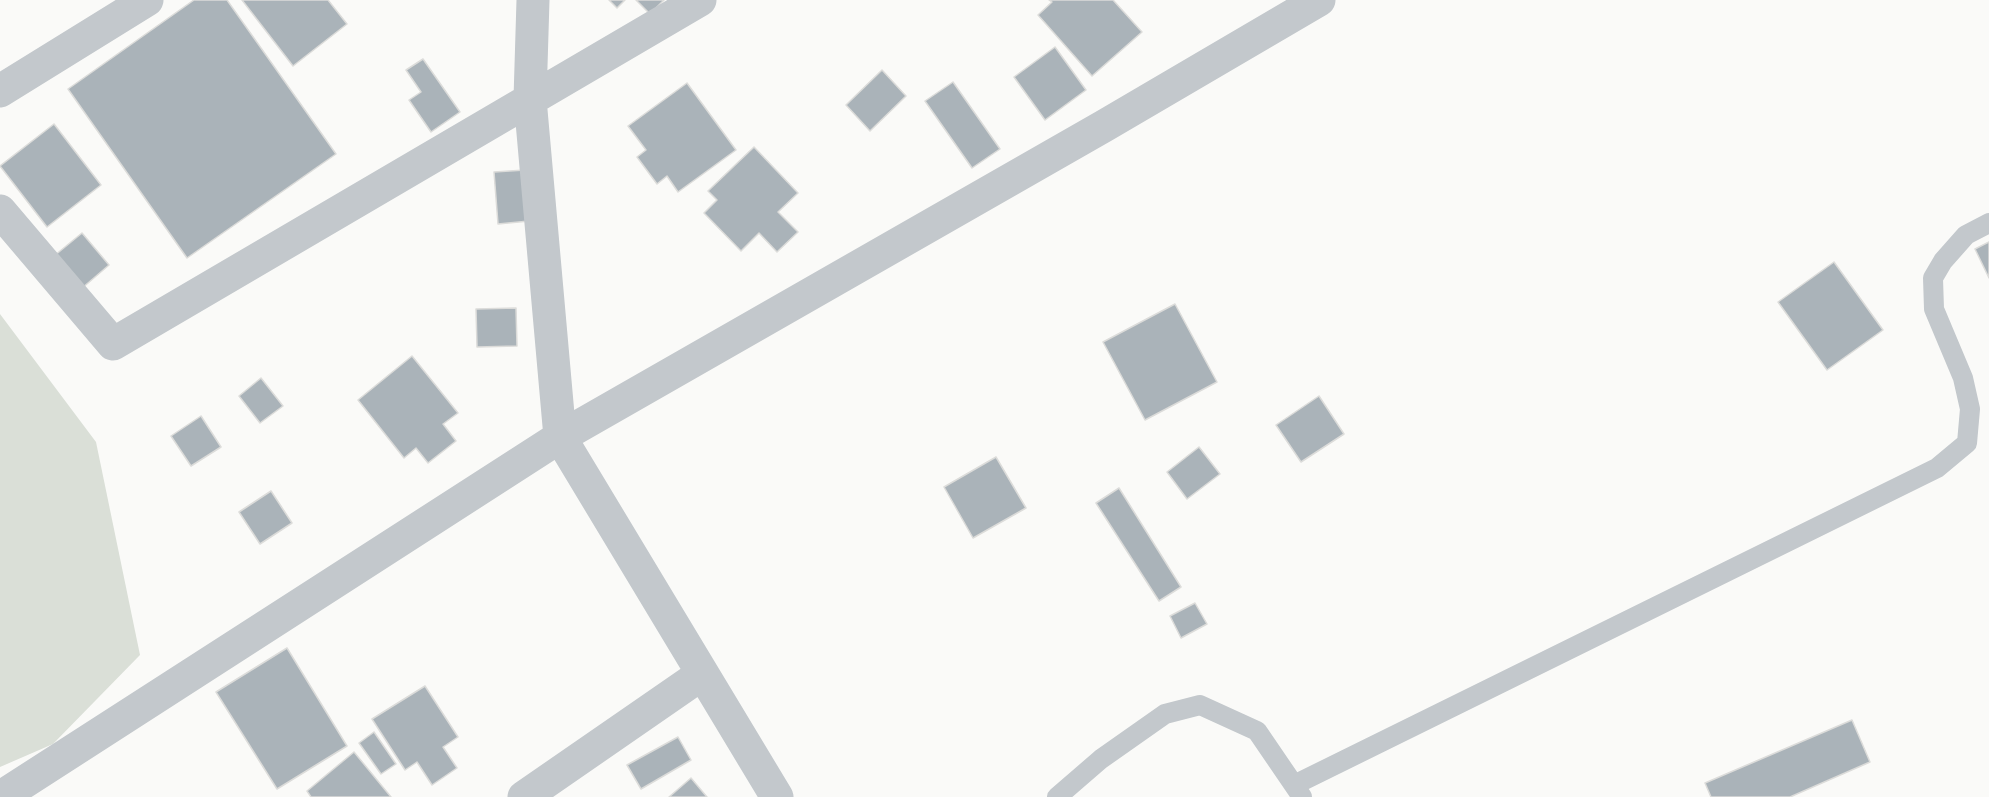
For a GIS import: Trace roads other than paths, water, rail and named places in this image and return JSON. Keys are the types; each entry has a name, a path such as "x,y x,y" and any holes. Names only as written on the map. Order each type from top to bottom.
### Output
{"street":[{"path":"0,92 147,0"},
{"path":"533,0 530,99 560,436 777,797"},
{"path":"0,211 113,344 700,0"},
{"path":"2,797 560,436 1083,138 1319,0"},
{"path":"524,797 702,674"}],"lane":[{"path":"1058,797 1101,759 1165,714 1200,705 1257,731 1298,791 1937,468 1967,443 1970,409 1963,378 1934,309 1933,278 1943,261 1965,235 1989,223"}]}
